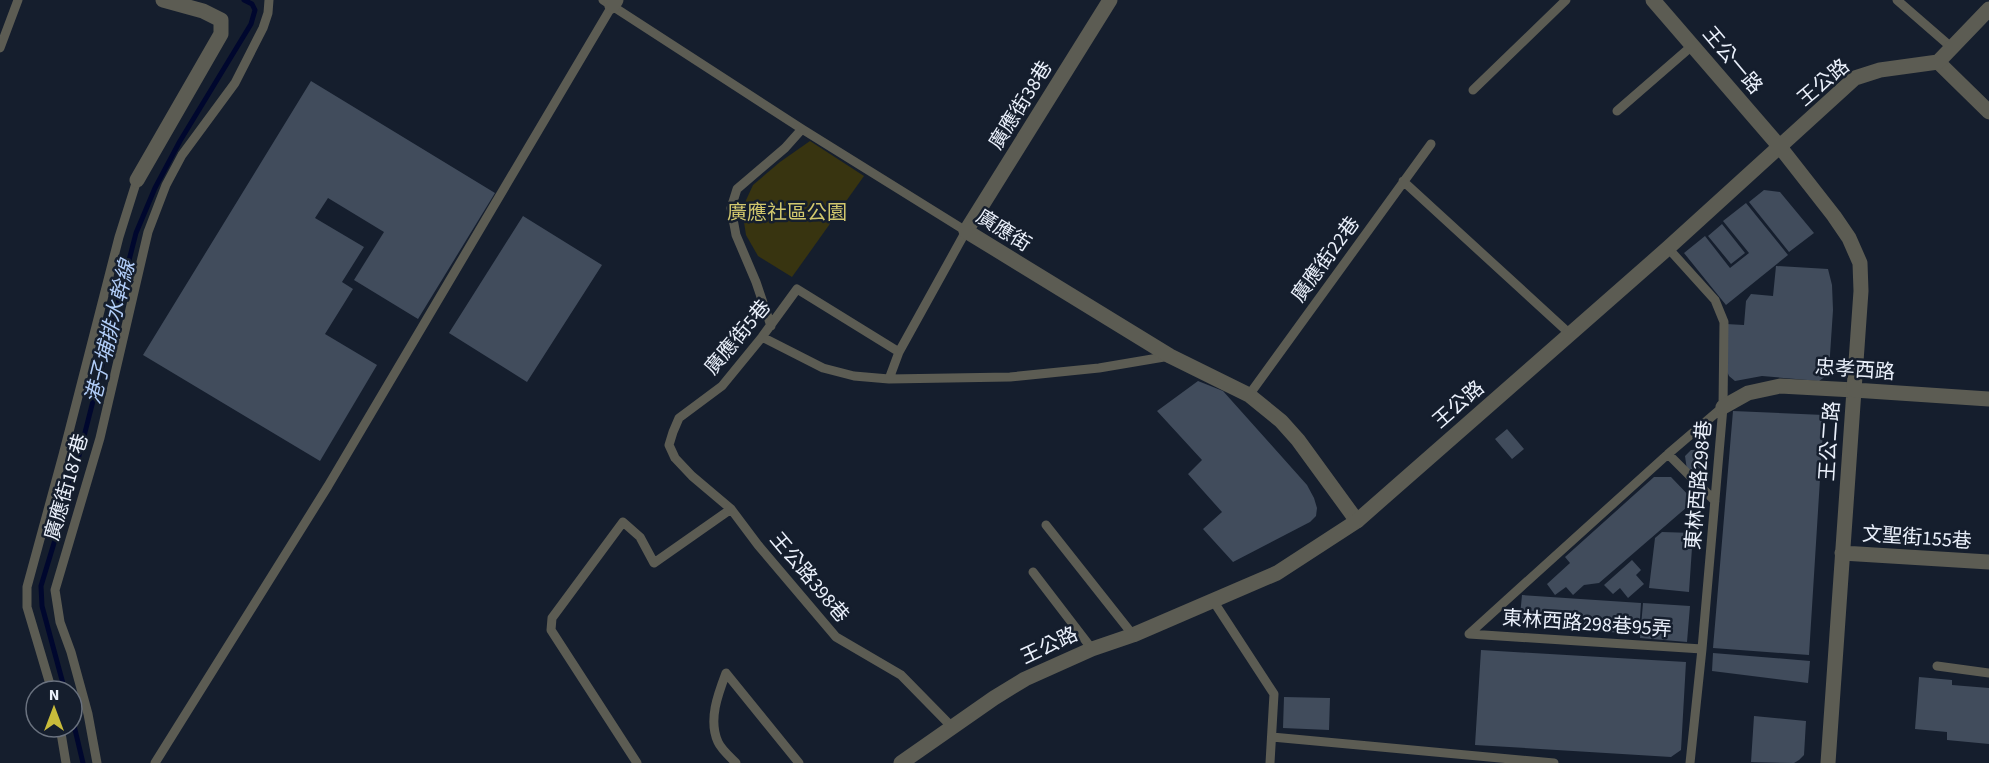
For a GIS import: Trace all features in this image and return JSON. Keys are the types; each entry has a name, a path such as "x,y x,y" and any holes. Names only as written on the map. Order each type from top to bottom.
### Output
{"street":[{"path":"137,180 221,34 221,20 203,11 163,0"},
{"name":"廣應街38巷","path":"966,231 1110,0"},
{"name":"王公一路","path":"1653,0 1780,147"},
{"path":"1989,9 1938,62 1989,112"},
{"name":"王公路","path":"901,763 994,698 1024,680 1092,649 1277,573 1357,520 1668,248 1855,78 1880,70 1938,62"},
{"name":"王公二路","path":"1780,147 1834,216 1849,238 1860,263 1861,291 1828,763"},
{"name":"廣應街","path":"966,231 1170,356 1249,395 1281,421 1298,440 1357,520"},
{"name":"忠孝西路","path":"1723,407 1749,393 1780,386 1989,399"},
{"name":"文聖街155巷","path":"1842,553 1989,562"}],"lane":[{"path":"0,48 18,0"},
{"name":"廣應街187巷","path":"97,763 88,714 60,622 55,591 100,438 148,232 166,186 182,155 235,83 263,28 269,0"},
{"path":"1473,90 1566,0"},
{"path":"1897,0 1951,47"},
{"path":"154,763 328,486 610,2"},
{"name":"廣應街","path":"610,2 802,129 966,231"},
{"path":"1617,111 1693,45"},
{"path":"771,326 736,235 731,208 737,189 785,148 802,129"},
{"name":"廣應街22巷","path":"1249,395 1431,144"},
{"path":"48,679 27,607 27,587 119,237 137,180"},
{"path":"1403,181 1570,334"},
{"path":"889,380 899,352 966,231"},
{"path":"1668,248 1715,300 1722,313 1724,322 1723,407"},
{"name":"廣應街5巷","path":"731,509 692,476 675,458 669,445 680,418 722,386 798,289 899,352"},
{"path":"762,337 823,368 854,376 889,380 1010,377 1099,368 1170,356"},
{"name":"東林西路298巷","path":"1469,634 1723,407"},
{"name":"東林西路298巷","path":"1690,763 1723,407"},
{"path":"1668,454 1715,501"},
{"path":"637,763 552,630 552,618 623,522 640,537 654,564 731,509"},
{"name":"王公路398巷","path":"731,509 758,545 836,637 901,675 952,727"},
{"path":"1046,525 1133,634"},
{"path":"1033,572 1092,649"},
{"path":"1212,599 1274,694 1270,763"},
{"name":"東林西路298巷95弄","path":"1469,634 1702,649"},
{"path":"1937,666 1989,673"},
{"path":"736,763 718,743 714,723 717,696 726,673 799,763"},
{"path":"1272,737 1554,763"},
{"path":"62,739 66,763"}],"green space":[{"name":"廣應社區公園","path":"810,141 864,176 792,277 758,256 746,235 742,209 753,185"}],"building":[{"path":"311,81 495,193 418,319 354,280 384,232 328,198 315,218 364,247 342,282 353,289 325,334 377,365 320,461 143,355"},
{"path":"1764,190 1780,192 1814,233 1789,252 1749,202"},
{"path":"1746,203 1788,255 1726,305 1684,253 1705,236 1730,268 1749,253 1723,221"},
{"path":"523,216 602,265 527,382 449,333"},
{"path":"1722,224 1745,253 1731,264 1708,236"},
{"path":"1776,266 1828,269 1832,285 1833,310 1829,370 1826,376 1819,381 1762,376 1735,381 1729,376 1725,367 1726,324 1744,325 1746,301 1751,294 1773,296"},
{"path":"1198,381 1223,391 1307,485 1317,508 1316,516 1310,522 1233,562 1203,529 1222,512 1188,474 1202,460 1157,411"},
{"path":"1733,411 1824,415 1809,655 1713,648"},
{"path":"1507,429 1524,449 1512,459 1495,439"},
{"path":"1706,449 1704,476 1698,482 1687,470 1685,456 1691,450"},
{"path":"1654,477 1671,477 1694,501 1599,583 1584,585 1573,595 1566,587 1555,595 1547,584 1570,563 1565,557"},
{"path":"1662,532 1693,533 1689,592 1649,588 1655,538"},
{"path":"1632,560 1641,570 1636,575 1644,584 1628,598 1620,588 1613,594 1604,585"},
{"path":"1522,595 1641,603 1639,634 1519,626"},
{"path":"1643,603 1690,606 1687,642 1640,638"},
{"path":"1481,650 1686,662 1681,750 1671,757 1475,745"},
{"path":"1713,653 1810,661 1808,683 1712,671"},
{"path":"1919,677 1952,680 1952,685 1989,688 1989,744 1947,740 1947,732 1915,729"},
{"path":"1284,697 1330,698 1329,730 1283,728"},
{"path":"1754,716 1806,721 1804,755 1794,763 1751,762"}],"waterway":[{"name":"港子埔排水幹線","path":"62,679 42,606 41,586 71,487 136,233 155,188 180,141 251,24 255,10 252,4 244,0"},
{"name":"港子埔排水幹線","path":"77,739 83,763"}]}
